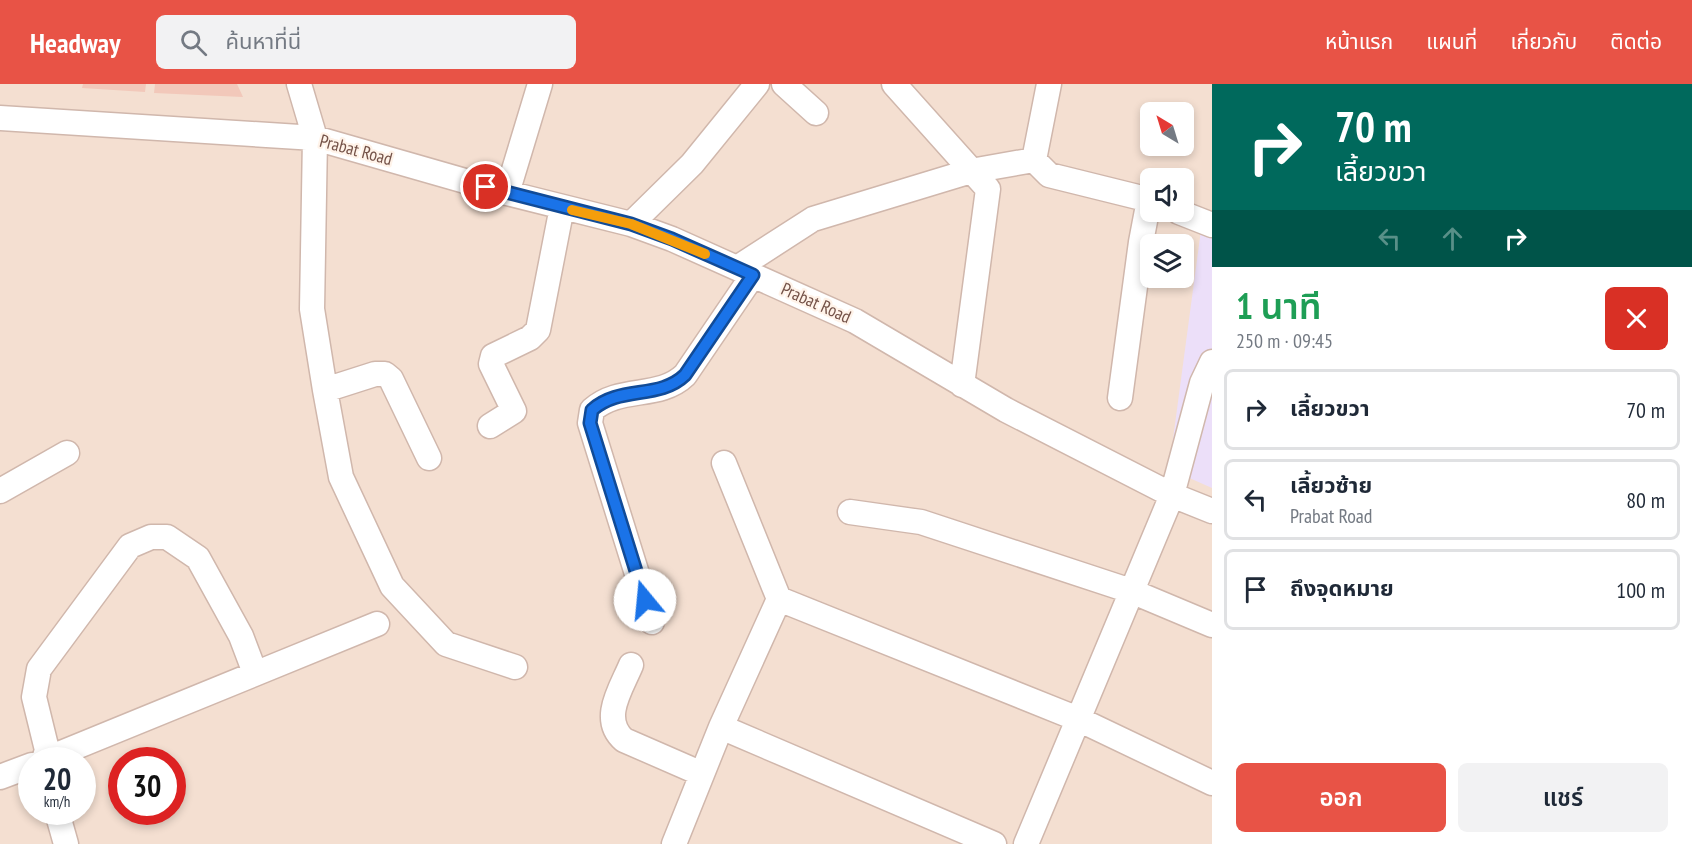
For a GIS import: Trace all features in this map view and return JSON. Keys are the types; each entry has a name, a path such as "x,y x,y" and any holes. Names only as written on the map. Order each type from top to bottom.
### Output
{"street":[{"path":"299,84 315,138 312,309 341,477 392,586 446,644 515,667"},
{"path":"507,193 540,84"},
{"path":"631,224 692,164 757,84"},
{"path":"784,84 816,113"},
{"path":"894,84 988,189 962,385"},
{"path":"1034,160 1049,84"},
{"name":"Prabat Road","path":"0,118 315,138 507,193 631,224 745,271 855,321 1026,421 1172,495 1212,511"},
{"path":"652,622 590,423 592,410 600,403 615,396 665,387 685,375 745,271 813,219 971,171 1034,160"},
{"path":"1034,160 1049,175 1140,198"},
{"path":"490,426 514,411 491,363 493,357 530,338 538,330 562,207"},
{"path":"1194,218 1212,225"},
{"path":"1120,398 1140,242 1145,222"},
{"path":"1026,844 1172,495 1202,383 1212,362"},
{"path":"325,390 375,374 385,374 391,379 429,458"},
{"path":"0,491 66,453"},
{"path":"724,463 779,599 1078,718 1212,783"},
{"path":"850,512 921,522 1131,591 1212,625"},
{"path":"46,747 34,697 39,669 130,546 151,537 167,537 198,558 241,636 255,673"},
{"path":"674,844 721,727 779,599"},
{"path":"76,747 377,624"},
{"path":"631,665 612,710 616,733 624,740 702,774"},
{"path":"721,727 994,844"},
{"path":"0,777 18,770"},
{"path":"61,825 66,844"}],"shaded area":[{"path":"0,84 1212,84 1212,844 0,844"},
{"path":"1201,230 1212,232 1212,488 1169,469"}],"building":[{"path":"83,84 146,84 145,92 82,88"},
{"path":"155,84 237,84 243,97 154,93"}],"slow traffic":[{"path":"572,210 631,224 705,254"}],"route":[{"path":"486,187 631,224 672,239 753,275 685,375 665,387 615,396 600,403 592,410 590,416 590,423 645,600"}]}
